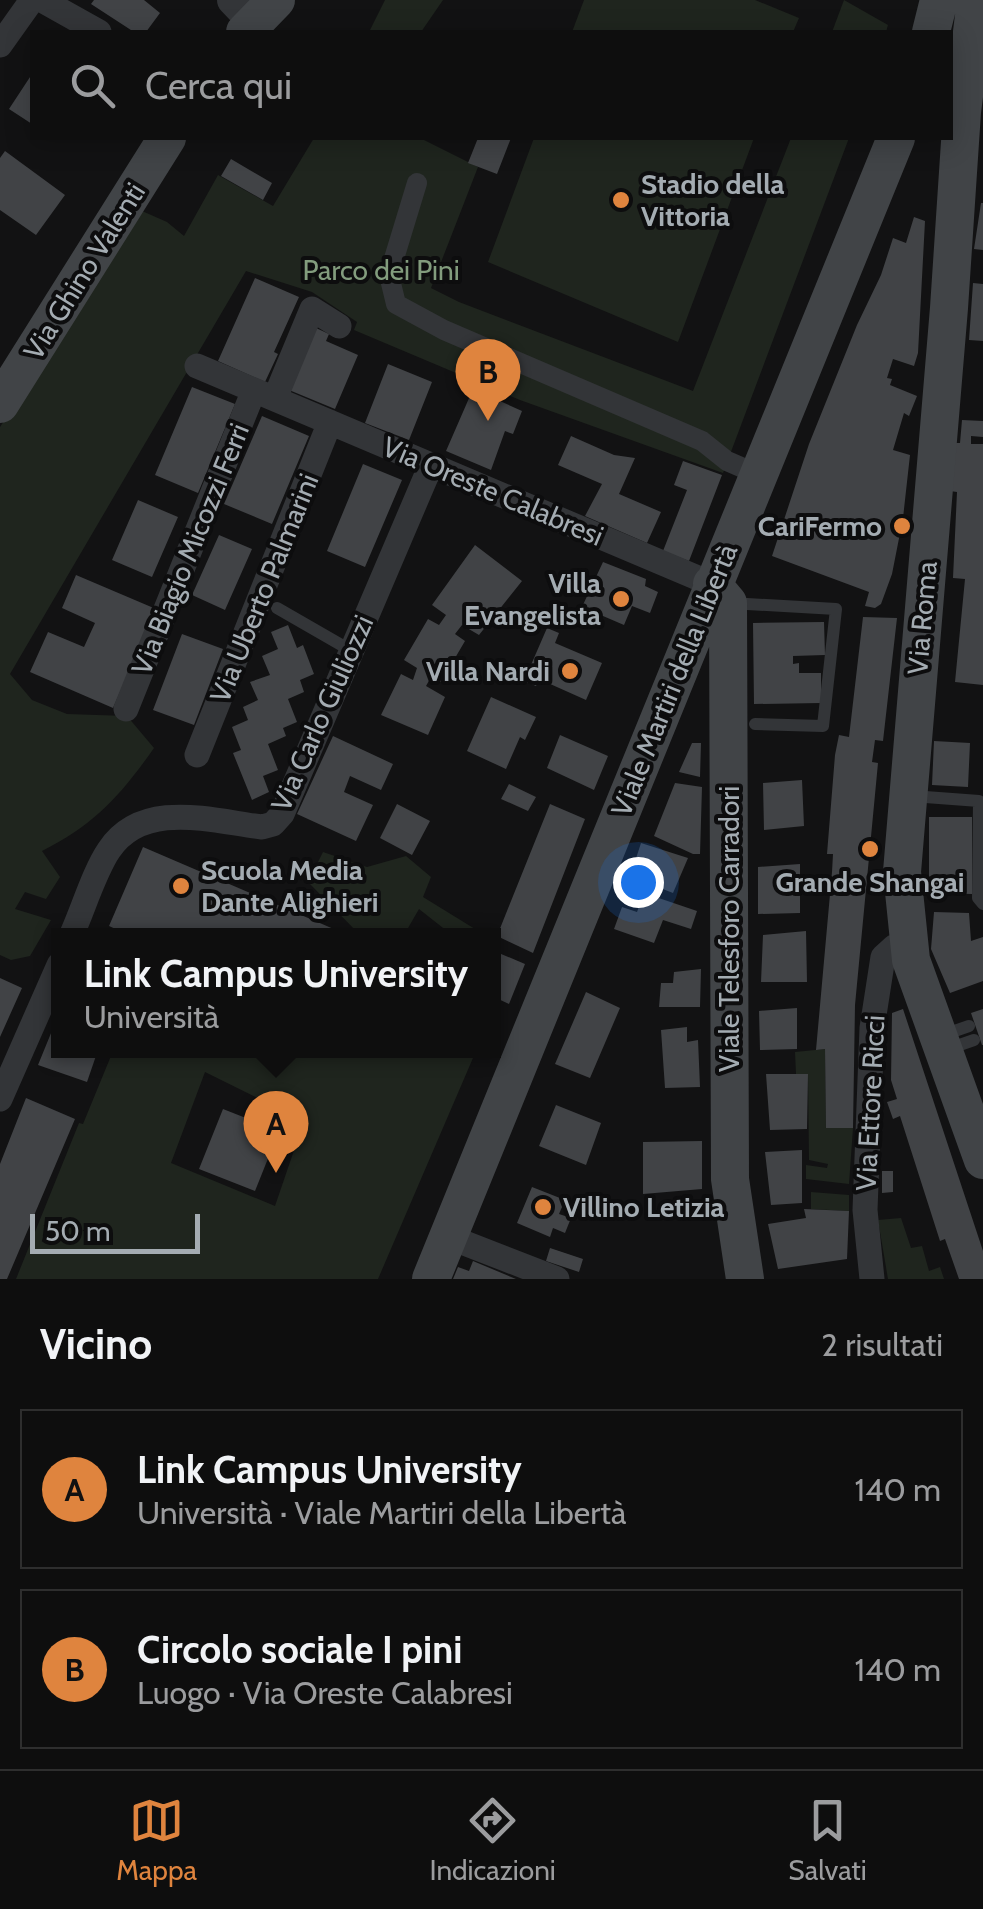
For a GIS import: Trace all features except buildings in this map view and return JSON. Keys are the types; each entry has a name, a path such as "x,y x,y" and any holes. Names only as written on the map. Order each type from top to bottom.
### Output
{"main road":[{"path":"932,30 939,0"},
{"path":"959,50 976,0"},
{"name":"Via Roma","path":"953,134 959,50"},
{"name":"Via Ghino Valenti","path":"0,404 166,140"},
{"name":"Viale Martiri della Libertà","path":"430,1279 680,664 720,594 758,474 895,140"},
{"name":"Via Roma","path":"953,140 902,872 908,944 956,1038 982,1154"},
{"name":"Viale Telesforo Carradori","path":"720,594 726,664 730,1178 745,1279"},
{"path":"680,664 686,654 703,647 716,650 726,664"}],"street":[{"path":"0,45 46,2 95,30"},
{"path":"417,183 389,275 396,304 444,330 702,441 728,460 758,474"},
{"path":"264,394 312,308 339,326"},
{"name":"Via Oreste Calabresi","path":"197,366 720,594"},
{"name":"Via Biagio Micozzi Ferri","path":"126,709 264,394"},
{"name":"Via Uberto Palmarini","path":"197,754 330,422"},
{"name":"Via Carlo Giuliozzi","path":"75,928 109,850 130,829 168,817 262,827 274,824 282,814 431,465"},
{"name":"Via Ettore Ricci","path":"872,1279 864,1210 872,1028 884,957 894,947 908,944"},
{"path":"0,1099 51,981"},
{"path":"449,1238 557,1279"}],"lane":[{"path":"720,594 836,609 823,726 756,724"},
{"path":"277,608 350,650"},
{"path":"906,795 979,801 978,898 983,904"}],"green space":[{"path":"385,0 443,0 422,30 370,30"},
{"path":"584,0 755,0 799,18 794,30 573,30"},
{"path":"844,0 888,25 887,30 833,30"},
{"name":"Parco dei Pini","path":"313,140 424,140 478,167 431,288 693,391 790,140 848,140 723,473 520,400 354,330 357,322 312,292 246,271 10,674 32,700 67,714 127,716 154,748 105,807 77,831 42,851 60,877 46,899 25,892 15,909 51,920 30,956 11,960 0,955 0,427 142,211 167,222 184,236 218,175 273,206"},
{"name":"Stadio della Vittoria","path":"533,140 753,140 678,342 488,262"},
{"path":"323,852 367,867 406,856 431,877 423,897 473,928 443,928 419,909 408,928 353,928 308,882"},
{"path":"825,1049 826,1128 853,1128 849,1184 806,1179 806,1165 827,1168 828,1164 809,1160 808,1075 796,1074 795,1052"},
{"path":"110,1058 473,1058 378,1279 16,1279 79,1123 83,1124","holes":["205,1072 304,1121 275,1206 171,1163"]},
{"path":"811,1192 849,1195 849,1211 811,1209"},
{"path":"901,1218 911,1248 922,1246 929,1271 940,1267 944,1279 888,1279 878,1220"}],"place":[{"name":"Stadio della Vittoria","path":"621,200"},
{"name":"Circolo sociale I pini","path":"488,421"},
{"name":"CariFermo","path":"902,526"},
{"name":"Villa Evangelista","path":"621,599"},
{"name":"Villa Nardi","path":"570,671"},
{"name":"Grande Shangai","path":"870,849"},
{"name":"Scuola Media Dante Alighieri","path":"181,886"},
{"name":"Link Campus University","path":"276,1173"},
{"name":"Villino Letizia","path":"543,1207"}]}
